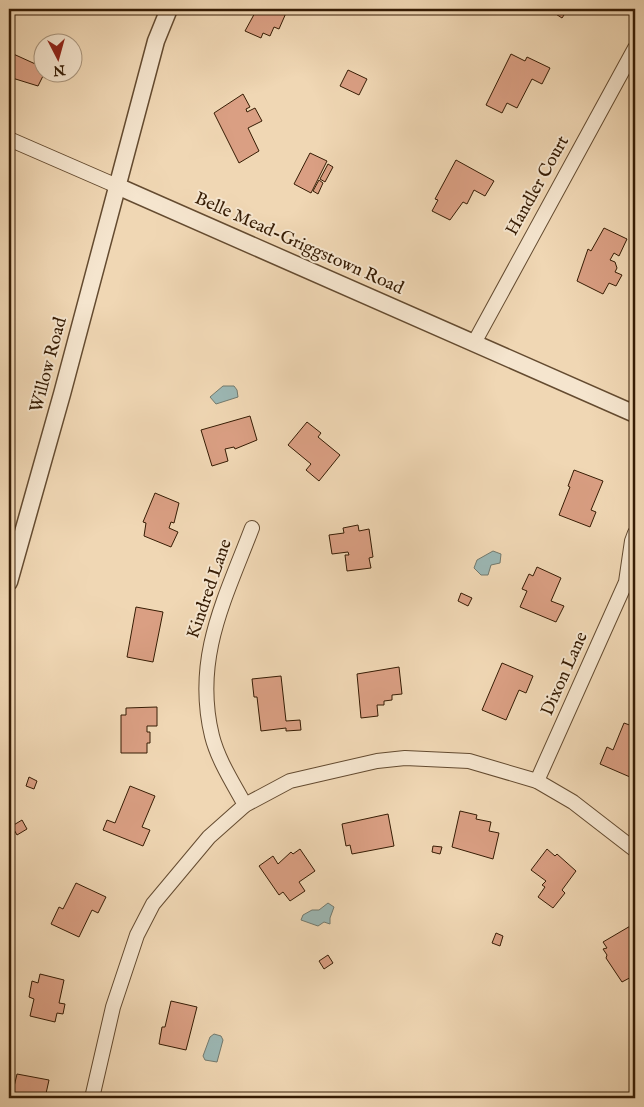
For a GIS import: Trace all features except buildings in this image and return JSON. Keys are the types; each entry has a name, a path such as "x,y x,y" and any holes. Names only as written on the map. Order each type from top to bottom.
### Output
{"street":[{"path":"9,140 117,186 156,41 169,9"},
{"name":"Handler Court","path":"474,343 635,48"},
{"name":"Belle Mead-Griggstown Road","path":"117,186 635,414"},
{"name":"Willow Road","path":"9,582 62,394 117,186"},
{"name":"Kindred Lane","path":"244,805 219,756 212,736 206,684 211,638 252,528"},
{"name":"Dixon Lane","path":"537,781 631,577 632,541 635,533"},
{"path":"92,1098 113,1007 137,935 153,904 209,837 244,805 290,781 377,761 405,758 469,761 537,781 573,802 635,850"}],"water":[{"path":"223,386 234,386 238,397 216,404 210,397"},
{"path":"493,551 501,554 500,563 491,565 488,575 481,575 474,568 477,560"},
{"path":"328,903 334,907 330,924 324,922 318,926 301,920 303,915 312,910 319,910"},
{"path":"214,1034 221,1036 223,1040 217,1062 205,1060 203,1056 210,1037"}]}
